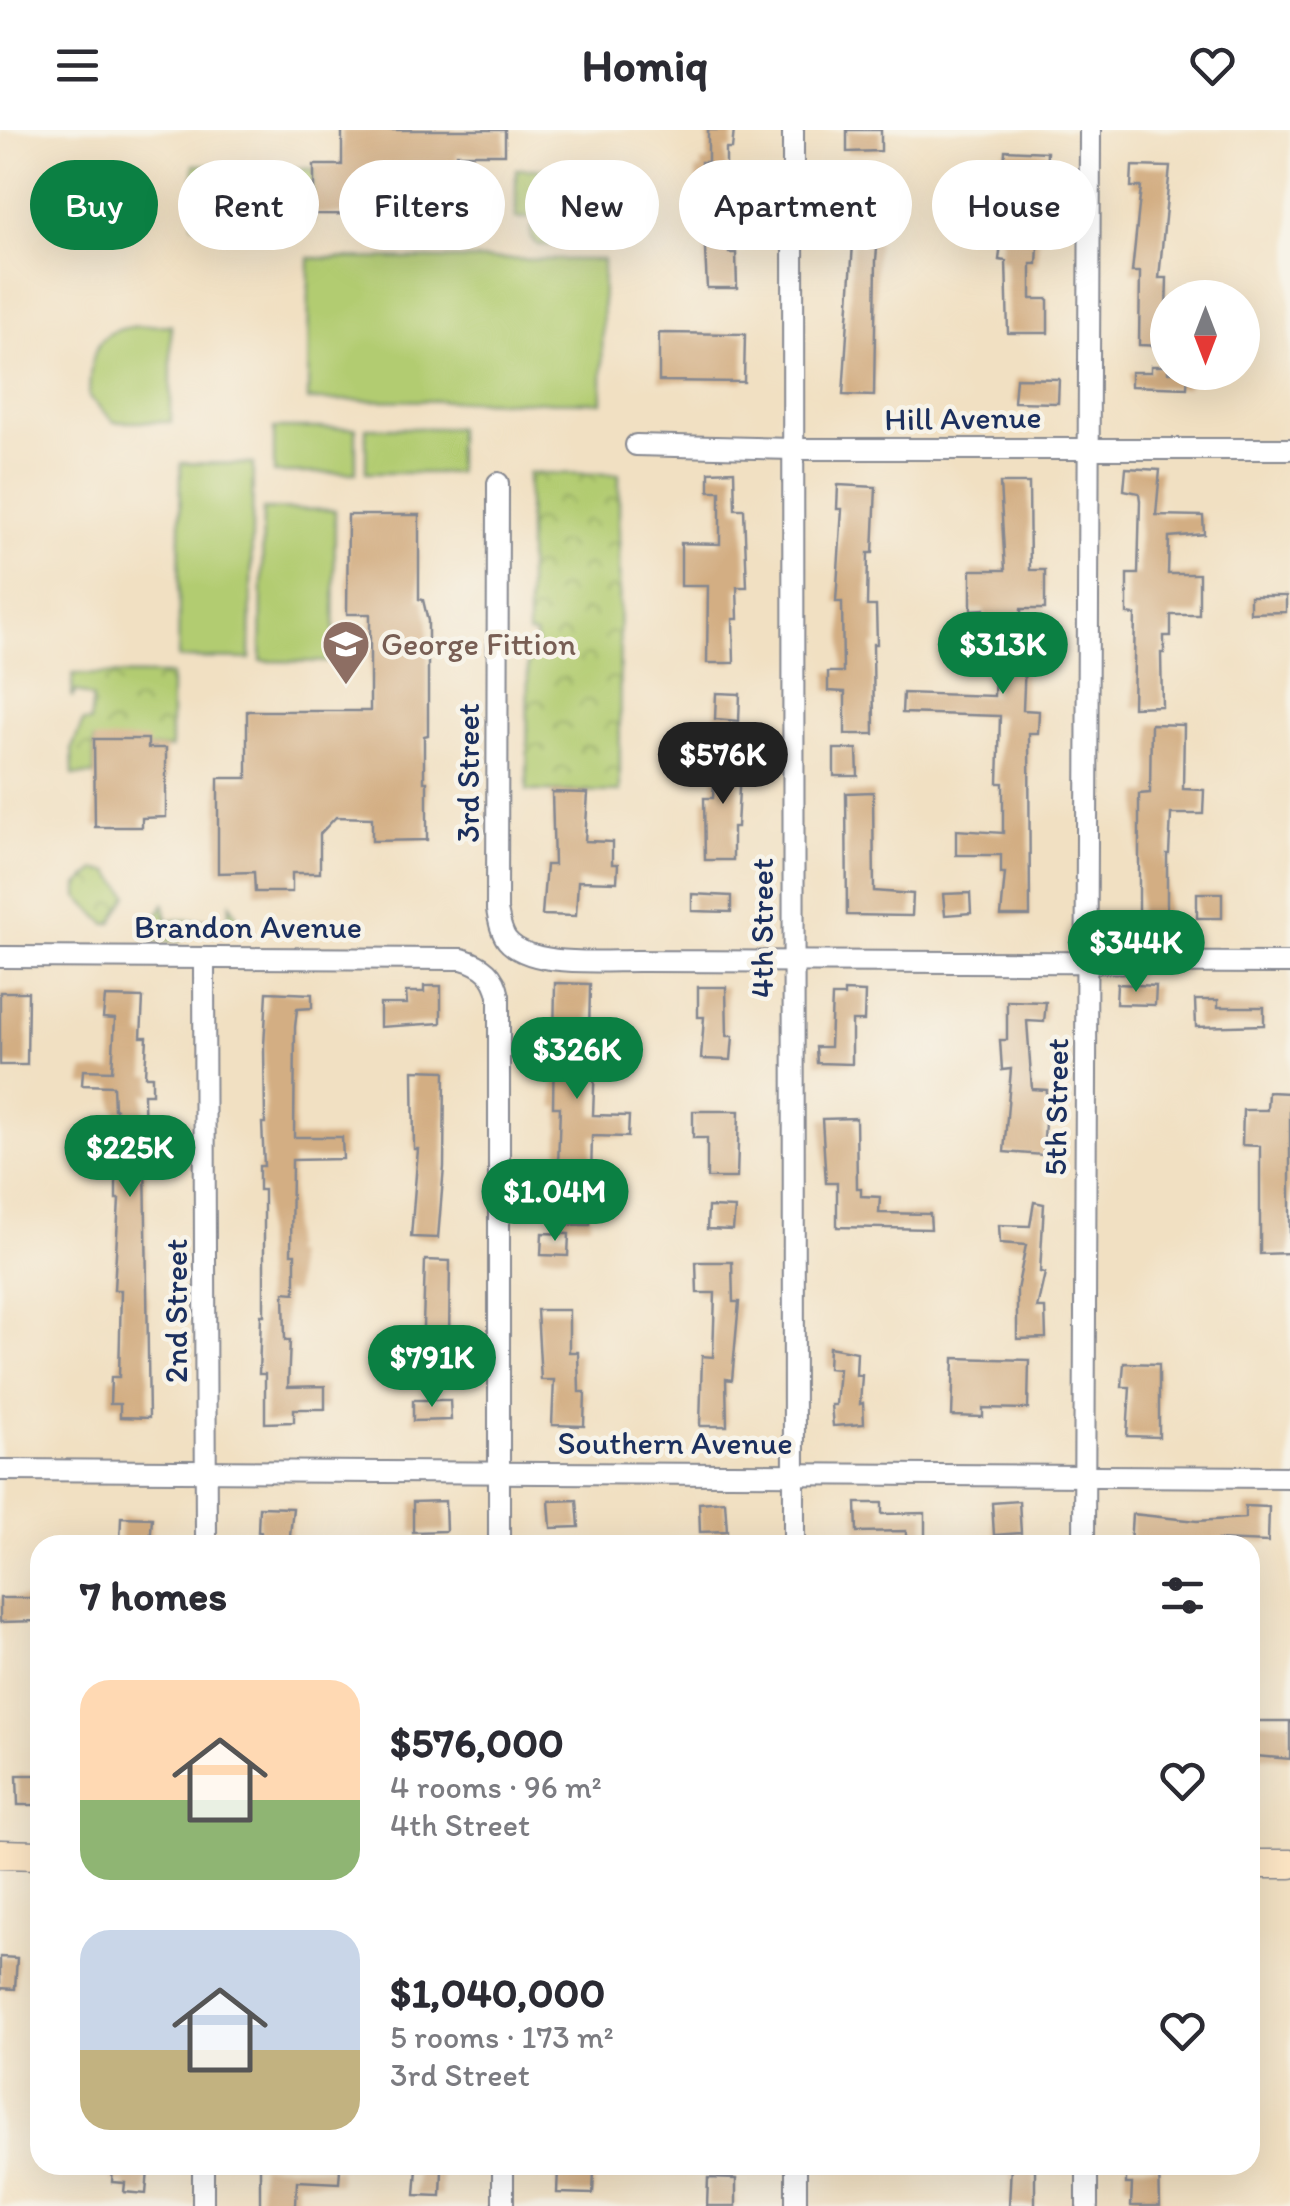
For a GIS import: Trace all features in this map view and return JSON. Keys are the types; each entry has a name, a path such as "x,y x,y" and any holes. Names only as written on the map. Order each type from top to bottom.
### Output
{"street":[{"name":"4th Street","path":"792,130 794,1535"},
{"name":"5th Street","path":"1084,1535 1090,130"},
{"name":"Hill Avenue","path":"636,445 793,449 1290,449"},
{"name":"3rd Street","path":"498,483 497,910 508,941 541,958 792,960"},
{"name":"Brandon Avenue","path":"0,957 462,958 477,963 491,976 499,996 500,1473"},
{"name":"2nd Street","path":"204,958 206,1535"},
{"path":"792,960 1290,963"},
{"name":"Southern Avenue","path":"0,1470 1290,1477"},
{"path":"499,1535 500,1473"},
{"path":"0,1854 30,1855"},
{"path":"1260,1864 1290,1864"},
{"path":"203,2206 204,2175"},
{"path":"503,2175 504,2206"},
{"path":"796,2175 796,2206"},
{"path":"1087,2175 1088,2206"}],"green space":[{"path":"516,169 525,169 525,218 516,218"},
{"path":"309,258 603,260 602,402 308,400"},
{"path":"171,325 171,422 114,422 89,397 93,357 99,344 118,330"},
{"path":"274,428 356,428 356,473 274,473"},
{"path":"366,428 457,428 457,473 366,473"},
{"path":"181,463 253,464 250,659 178,658"},
{"path":"528,473 619,474 620,792 527,791 528,652 536,652 536,635 528,634"},
{"path":"263,509 335,510 334,662 261,661"},
{"path":"73,674 171,675 171,748 94,740 94,775 73,775 72,748 83,722 90,722 93,698 76,691 72,698"},
{"path":"96,870 110,872 128,895 112,923 106,924 78,897 78,885"},
{"path":"164,904 167,920 228,920 230,904 245,931 182,930 181,941 152,941 147,932"}],"building":[{"path":"342,130 505,130 505,154 457,154 457,160 342,160"},
{"path":"708,130 734,130 726,160 708,160"},
{"path":"847,130 881,130 881,151 847,152"},
{"path":"1005,150 1047,152 1047,160 1005,160"},
{"path":"319,165 339,165 339,214 319,214"},
{"path":"1132,166 1170,167 1159,278 1167,280 1150,280 1150,345 1139,345 1140,272 1132,272 1141,187 1131,187"},
{"path":"705,250 736,253 737,288 707,288"},
{"path":"853,250 877,250 874,396 843,395"},
{"path":"1000,250 1038,250 1037,264 1031,264 1031,299 1048,299 1048,333 1008,333 1006,261 999,260"},
{"path":"659,333 745,334 744,382 659,381"},
{"path":"1131,372 1150,372 1150,387 1131,386"},
{"path":"1016,378 1059,379 1058,403 1014,402"},
{"path":"1126,468 1160,470 1156,515 1203,516 1204,534 1169,537 1168,574 1199,574 1199,615 1171,615 1171,636 1164,636 1161,653 1162,706 1133,707 1135,615 1127,614 1127,574 1138,574 1140,501 1139,493 1124,490"},
{"path":"734,471 735,509 744,509 747,587 737,587 734,663 707,663 708,586 681,586 681,543 720,544 720,491 709,491 709,472"},
{"path":"1000,483 1029,483 1030,570 1045,570 1045,609 1021,609 1023,710 1039,711 1038,733 1029,733 1030,916 1001,916 1005,873 1001,873 1001,855 956,855 956,830 1003,833 1003,783 998,783 1000,716 902,713 903,693 994,696 996,650 984,650 984,609 971,610 971,570 1005,570"},
{"path":"838,485 876,487 867,606 876,606 874,734 845,734 845,692 828,691 828,672 843,672 842,602 836,602 842,509 837,509"},
{"path":"348,515 419,515 419,599 423,600 428,621 428,735 424,736 427,840 372,841 372,818 336,817 320,834 320,873 292,873 292,892 255,892 254,872 218,873 218,778 247,778 247,711 370,711 370,614 347,614"},
{"path":"1250,596 1286,596 1286,612 1250,613"},
{"path":"716,693 740,694 739,721 715,719"},
{"path":"1151,724 1184,725 1183,789 1204,790 1203,814 1171,814 1167,918 1139,917 1139,794 1150,793"},
{"path":"94,739 148,739 148,748 166,748 166,817 142,818 142,827 95,827"},
{"path":"716,749 741,751 733,860 705,860 704,798 713,798"},
{"path":"834,749 857,749 858,776 834,776"},
{"path":"552,792 588,793 585,841 612,842 612,864 618,864 617,882 578,881 576,916 542,915 546,865 554,865"},
{"path":"873,792 874,891 913,894 912,916 847,915 846,793"},
{"path":"970,893 971,913 945,915 943,894"},
{"path":"1197,893 1222,893 1222,918 1197,918"},
{"path":"692,894 731,896 731,912 692,911"},
{"path":"555,983 590,984 589,1038 604,1038 604,1063 595,1063 593,1115 629,1116 628,1137 592,1136 590,1225 556,1225 560,1107 553,1107"},
{"path":"1117,984 1156,986 1155,1005 1116,1004"},
{"path":"424,986 441,986 441,1023 380,1027 380,1004 407,1004 406,992 424,992"},
{"path":"698,987 726,987 727,1036 733,1036 731,1060 701,1059 704,1017 698,1017"},
{"path":"844,991 865,992 864,1021 852,1021 852,1064 817,1063 816,1047 830,1047 832,996 844,996"},
{"path":"0,992 28,992 27,1065 0,1065"},
{"path":"267,992 312,994 312,1008 297,1009 294,1137 342,1137 343,1159 292,1160 291,1254 295,1254 295,1293 284,1292 285,1340 290,1340 288,1387 325,1386 325,1409 294,1409 294,1422 265,1423 265,1374 259,1374 264,1315 264,1190 259,1190 259,1166 264,1166"},
{"path":"105,997 143,998 145,1076 152,1076 152,1094 144,1094 149,1418 120,1417 120,1404 110,1404 111,1377 119,1377 121,1290 114,1290 119,1199 116,1109 113,1086 82,1085 83,1070 112,1071 115,1019 103,1018"},
{"path":"1195,1000 1218,1000 1218,1007 1264,1007 1264,1025 1196,1027"},
{"path":"1007,1001 1046,1002 1044,1022 1027,1021 1032,1089 1047,1090 1043,1155 1004,1152 1011,1069 1002,1070 1000,1040 1007,1040"},
{"path":"413,1070 445,1071 444,1167 438,1238 411,1237 418,1149 414,1149"},
{"path":"1268,1092 1290,1093 1290,1253 1260,1254 1260,1146 1242,1145 1243,1110 1267,1110"},
{"path":"693,1111 739,1111 737,1178 707,1178 707,1138 693,1138"},
{"path":"856,1118 857,1188 861,1188 861,1196 880,1197 879,1213 930,1214 931,1229 837,1227 837,1183 826,1183 822,1119"},
{"path":"1034,1202 1044,1204 1040,1272 1045,1273 1037,1308 1045,1308 1046,1338 1017,1339 1017,1290 1026,1245 1000,1243 999,1225 1030,1226"},
{"path":"708,1207 735,1208 733,1230 707,1229"},
{"path":"542,1233 569,1234 568,1256 541,1255"},
{"path":"425,1260 450,1261 449,1341 454,1341 453,1362 422,1359"},
{"path":"696,1262 732,1262 733,1302 739,1302 732,1380 726,1379 727,1426 700,1426 702,1356 713,1357 715,1293 697,1293"},
{"path":"537,1310 569,1310 569,1352 578,1352 579,1392 585,1392 584,1426 552,1425 554,1380 541,1380"},
{"path":"829,1347 857,1352 856,1375 862,1375 860,1404 863,1403 864,1424 833,1426 831,1405 836,1405 839,1369 828,1368"},
{"path":"954,1358 1029,1360 1028,1409 983,1408 983,1417 952,1416"},
{"path":"1124,1363 1159,1364 1159,1437 1127,1436 1130,1387 1122,1387"},
{"path":"413,1400 450,1400 451,1420 413,1421"},
{"path":"577,1500 579,1527 551,1528 549,1501"},
{"path":"445,1501 446,1531 413,1532 413,1502"},
{"path":"725,1501 727,1531 700,1532 699,1503"},
{"path":"1019,1501 1021,1533 994,1535 992,1503"},
{"path":"856,1503 882,1503 882,1514 925,1513 925,1535 906,1535 906,1531 857,1532"},
{"path":"1245,1506 1269,1507 1268,1542 1260,1542 1260,1535 1131,1535 1132,1514 1197,1521 1245,1518"},
{"path":"259,1507 293,1508 290,1535 258,1532"},
{"path":"121,1517 152,1518 151,1535 120,1535"},
{"path":"0,1598 30,1598 30,1621 0,1622"},
{"path":"1260,1721 1290,1721 1290,1759 1260,1756"},
{"path":"17,1775 30,1775 30,1805 18,1805"},
{"path":"0,1957 17,1958 15,1989 0,1988"},
{"path":"112,2175 148,2175 146,2194 124,2192 125,2183 112,2182"},
{"path":"260,2175 340,2175 339,2183 297,2181 296,2206 260,2206"},
{"path":"416,2175 442,2175 441,2196 415,2195"},
{"path":"558,2175 594,2175 593,2194 557,2193"},
{"path":"1011,2175 1035,2175 1035,2206 1009,2206"},
{"path":"1126,2175 1159,2175 1160,2206 1131,2206 1132,2184 1126,2184"},
{"path":"708,2178 736,2179 736,2206 707,2206"}],"place":[{"name":"George Fittion","path":"346,686"}]}
